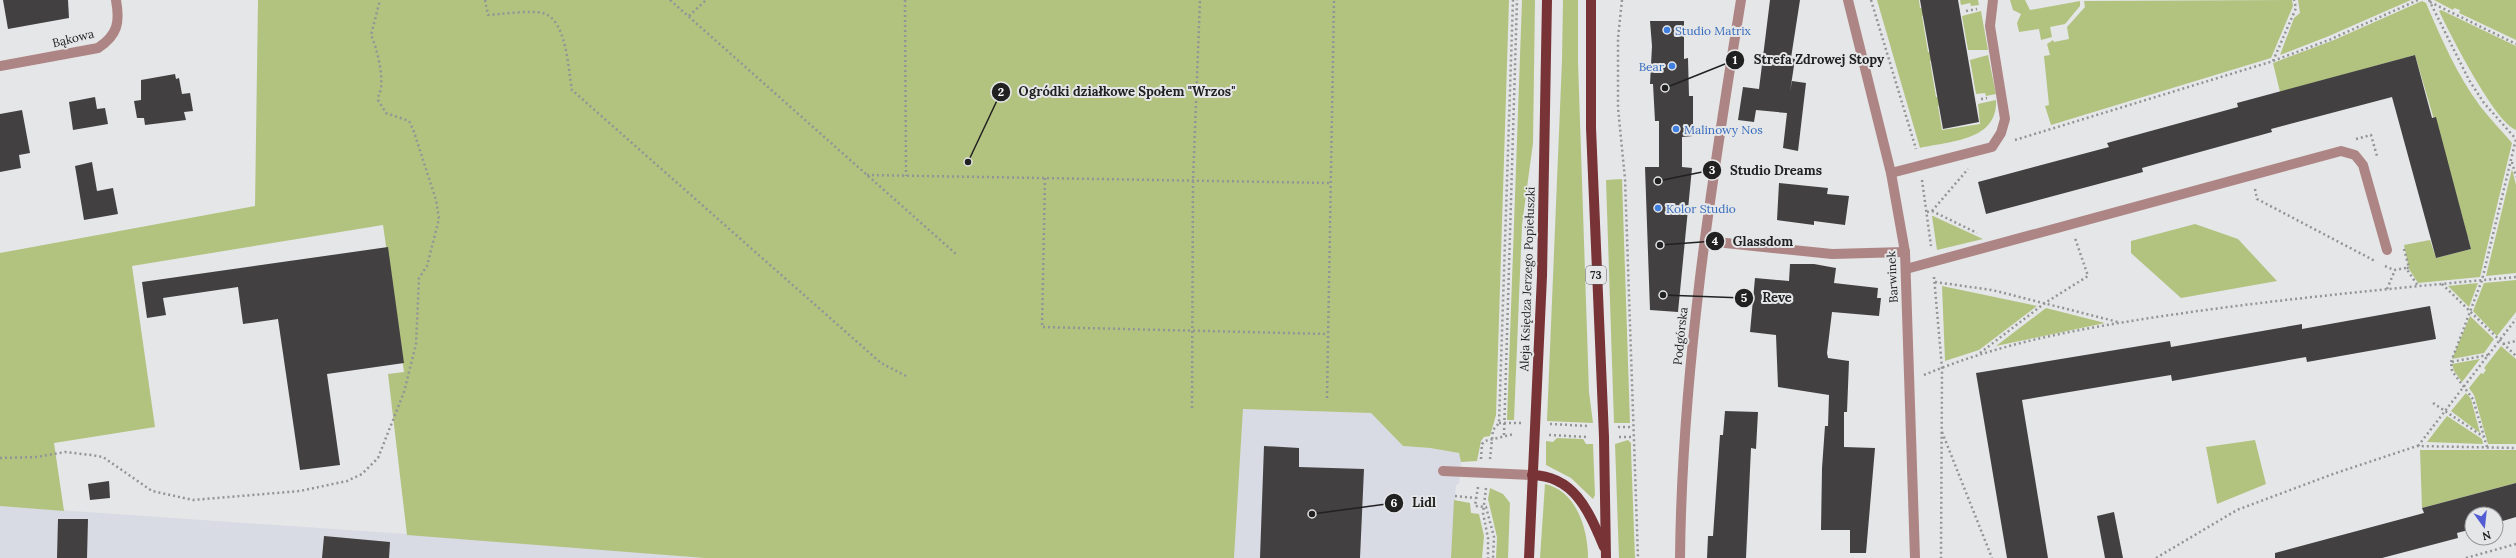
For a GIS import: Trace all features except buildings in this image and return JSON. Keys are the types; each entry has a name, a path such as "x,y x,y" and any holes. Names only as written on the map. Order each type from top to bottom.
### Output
{"main road":[{"name":"Aleja Księdza Jerzego Popiełuszki","path":"1529,558 1542,276 1547,0"},
{"name":"73","path":"1591,0 1591,128 1604,437 1606,554"},
{"path":"1532,475 1555,478 1571,490 1590,516 1606,554"}],"street":[{"name":"Bąkowa","path":"0,66 98,48 111,38 117,28 118,20 116,0"},
{"name":"Podgórska","path":"1680,558 1684,430 1702,256 1706,241 1716,154 1741,0"},
{"name":"Barwinek","path":"1848,0 1891,173 1905,252 1915,558"},
{"path":"1891,173 1990,148 2001,133 2005,119 1990,26 1993,0"},
{"path":"1906,269 2341,151 2355,155 2363,165 2387,250"},
{"path":"1706,241 1832,254 1905,252"},
{"path":"1443,471 1532,475"}],"path":[{"path":"0,458 37,457 65,452 91,455 108,461 152,491 193,500 300,491 347,482 362,474 378,458 404,392 412,364 416,344 419,278 427,266 439,219 436,200 409,121 386,113 378,100 381,88 379,65 377,47 371,35 380,0"},
{"path":"485,0 488,15 544,13 555,22 563,34 572,90 881,363 906,376"},
{"path":"670,0 956,254"},
{"path":"689,16 706,0"},
{"path":"905,0 906,176"},
{"path":"1192,408 1193,180 1200,0"},
{"path":"1327,398 1334,0"},
{"path":"1490,460 1493,430 1499,423 1513,0"},
{"path":"1504,434 1517,0"},
{"path":"1622,0 1618,38 1618,108 1625,179 1632,427 1634,437 1638,558"},
{"path":"1871,0 1916,149"},
{"path":"2273,61 2296,8 2294,0"},
{"path":"1927,212 1932,211 1990,148 2273,61 2329,40 2418,0"},
{"path":"2429,1 2516,44"},
{"path":"2429,1 2469,80 2484,103 2516,139 2512,161 2482,280 2450,362 2452,371 2473,399 2487,447"},
{"path":"2512,161 2516,177"},
{"path":"868,175 1330,183"},
{"path":"2251,175 2257,199 2395,270 2406,268 2418,286"},
{"path":"1044,178 1042,327 1328,334"},
{"path":"1922,178 1932,252"},
{"path":"1932,211 1982,235"},
{"path":"1978,354 2046,304 2088,276 2071,225"},
{"path":"2387,289 2395,270"},
{"path":"1934,271 1942,368 1941,558"},
{"path":"1909,382 1978,354 2033,340 2120,322 2387,289 2516,277"},
{"path":"1935,282 1992,290 2120,322"},
{"path":"2442,284 2516,356"},
{"path":"2417,446 2516,319"},
{"path":"2502,344 2516,342"},
{"path":"2450,362 2488,355"},
{"path":"2433,403 2484,437"},
{"path":"1499,423 1514,423"},
{"path":"1547,424 1593,426"},
{"path":"1614,426 1632,427"},
{"path":"1942,430 1992,558"},
{"path":"1480,461 1482,444 1504,434 1514,434"},
{"path":"1546,435 1593,437"},
{"path":"1615,438 1634,437"},
{"path":"2156,558 2237,510 2333,474 2417,446 2516,448"},
{"path":"1478,485 1475,506 1486,507 1494,537 1493,558"},
{"path":"1486,488 1483,507 1488,538 1488,558"},
{"path":"1455,496 1476,498"},
{"path":"2466,558 2516,544"}],"shaded area":[{"path":"1243,409 1371,413 1403,446 1430,448 1459,453 1461,462 1459,484 1456,485 1451,558 1234,558"},
{"path":"0,506 507,541 705,558 0,558"}],"green space":[{"path":"258,0 1509,0 1496,415 1490,436 1484,437 1481,441 1477,461 1461,462 1459,453 1430,448 1403,446 1371,413 1243,409 1234,558 705,558 407,535 388,374 404,372 383,225 132,266 155,427 54,443 64,511 0,506 0,253 255,206"},
{"path":"1522,0 1535,0 1533,143 1522,225 1514,420 1507,420"},
{"path":"1563,0 1578,0 1578,61 1589,392 1593,423 1547,421 1562,60"},
{"path":"1877,0 1919,0 1920,8 1924,7 1926,15 1922,16 1928,52 1932,52 1933,60 1930,61 1936,97 1940,97 1941,105 1938,106 1942,130 1980,124 1978,104 1996,100 1995,114 1989,124 1981,131 1958,141 1920,148"},
{"path":"1960,0 1978,0 1979,5 1971,6 1970,3 1961,5"},
{"path":"2010,0 2025,0 2030,10 2080,1 2080,6 2065,24 2050,27 2052,37 2041,40 2039,29 2019,32 2017,23 2021,14 2013,10"},
{"path":"2292,0 2293,6 2271,58 2051,125 2045,106 2049,105 2044,56 2050,55 2047,44 2053,40 2054,42 2069,39 2067,27 2085,7 2084,1"},
{"path":"2298,0 2411,0 2329,36 2280,55 2294,18 2300,13"},
{"path":"2434,0 2516,0 2516,40 2459,13 2460,10 2454,8 2453,10"},
{"path":"2422,1 2426,3 2450,56 2464,82 2484,111 2512,143 2480,277 2418,283 2409,269 2404,245 2430,240 2436,258 2471,249 2468,237 2464,238 2465,227 2415,55 2280,92 2273,63 2334,40"},
{"path":"2441,10 2516,46 2516,130 2507,124 2485,95 2439,11"},
{"path":"1981,11 1988,50 1968,50 1962,16"},
{"path":"1988,55 1996,94 1986,96 1985,93 1976,94 1970,60"},
{"path":"2512,169 2516,185 2516,273 2486,276"},
{"path":"1622,179 1630,423 1614,423 1606,180"},
{"path":"1933,216 1983,239 1937,250"},
{"path":"2195,224 2238,239 2277,281 2181,298 2131,253 2131,241"},
{"path":"2516,280 2516,312 2497,336 2473,311 2484,283"},
{"path":"2478,283 2469,307 2448,286"},
{"path":"1942,286 2037,306 1979,350 1945,361"},
{"path":"2046,308 2105,323 1996,346"},
{"path":"2470,316 2494,339 2484,353 2452,359"},
{"path":"2501,346 2516,359 2516,444 2488,444 2474,395 2469,388 2481,373 2483,374 2486,370 2484,368"},
{"path":"2480,359 2462,382 2454,371 2452,364"},
{"path":"2466,393 2471,399 2480,433 2451,411"},
{"path":"2447,416 2482,439 2483,444 2427,442"},
{"path":"1557,438 1583,439 1586,444 1593,444 1595,495 1593,499 1571,478 1546,465 1546,441 1553,442"},
{"path":"1628,440 1631,443 1635,558 1619,558 1615,444"},
{"path":"2255,440 2266,484 2217,504 2206,447"},
{"path":"2420,450 2516,450 2516,483 2422,508"},
{"path":"1545,484 1556,488 1573,503 1583,524 1586,536 1588,558 1540,558"},
{"path":"1490,488 1503,494 1510,503 1508,558 1496,558 1497,537 1488,499"},
{"path":"1454,500 1470,503 1471,513 1479,514 1484,536 1482,558 1451,558"}],"place":[{"name":"Studio Matrix","path":"1667,30"},
{"name":"Bear","path":"1672,66"},
{"name":"Strefa Zdrowej Stopy","path":"1665,88"},
{"name":"Malinowy Nos","path":"1676,129"},
{"name":"Ogródki działkowe Społem \"Wrzos\"","path":"968,162"},
{"name":"Studio Dreams","path":"1658,181"},
{"name":"Kolor Studio","path":"1658,208"},
{"name":"Glassdom","path":"1660,245"},
{"name":"Reve","path":"1663,295"},
{"name":"Lidl","path":"1312,514"}]}
